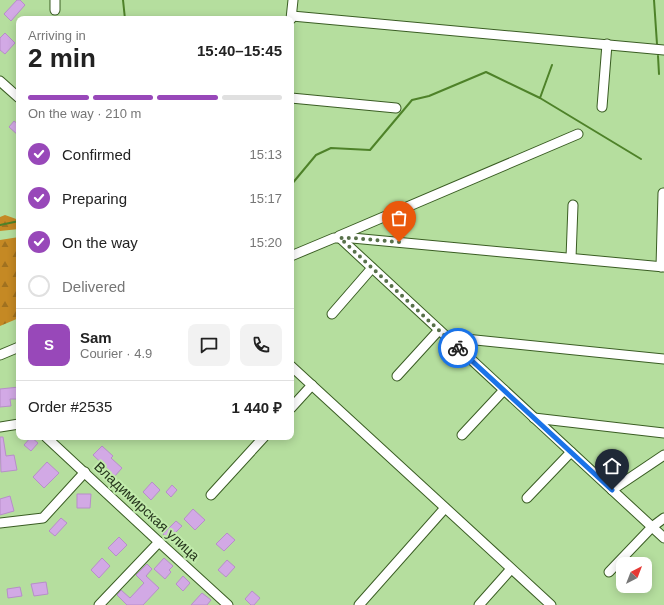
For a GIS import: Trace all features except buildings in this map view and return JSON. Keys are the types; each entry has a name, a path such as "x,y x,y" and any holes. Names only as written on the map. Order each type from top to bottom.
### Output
{"street":[{"path":"55,0 55,10"},
{"path":"291,16 294,0"},
{"path":"294,18 664,50"},
{"path":"602,107 607,44"},
{"path":"0,81 16,95"},
{"path":"294,98 396,108"},
{"path":"294,255 337,238 578,134"},
{"path":"337,238 352,238 662,267 663,193"},
{"path":"571,258 573,205"},
{"path":"337,238 372,268 664,538"},
{"path":"332,314 372,268"},
{"path":"397,376 439,330"},
{"path":"446,337 664,359"},
{"path":"0,355 16,348"},
{"path":"294,369 551,605"},
{"path":"294,405 312,385"},
{"path":"462,435 504,390"},
{"path":"534,418 664,433"},
{"path":"0,427 16,424"},
{"name":"Владимирская улица","path":"49,440 228,605"},
{"path":"211,496 261,440"},
{"path":"528,498 571,452"},
{"path":"612,490 664,455"},
{"path":"0,523 43,518 85,472"},
{"path":"359,605 445,508"},
{"path":"609,572 652,527 664,518"},
{"path":"99,605 159,542"},
{"path":"479,605 511,569"}],"green space":[{"path":"5,215 16,219 16,229 0,231 0,217"},
{"path":"16,237 16,319 0,326 0,240"}],"waterway":[{"path":"123,0 125,16"},
{"path":"654,0 657,44"},
{"path":"658,56 659,74"},
{"path":"294,181 316,155 331,148 370,150 412,100 429,96 486,72 540,98 552,65"},
{"path":"540,98 641,159"},
{"path":"0,225 16,222"}],"way so far":[{"path":"399,242 340,238 458,348"}],"route":[{"path":"458,348 612,490"}]}
